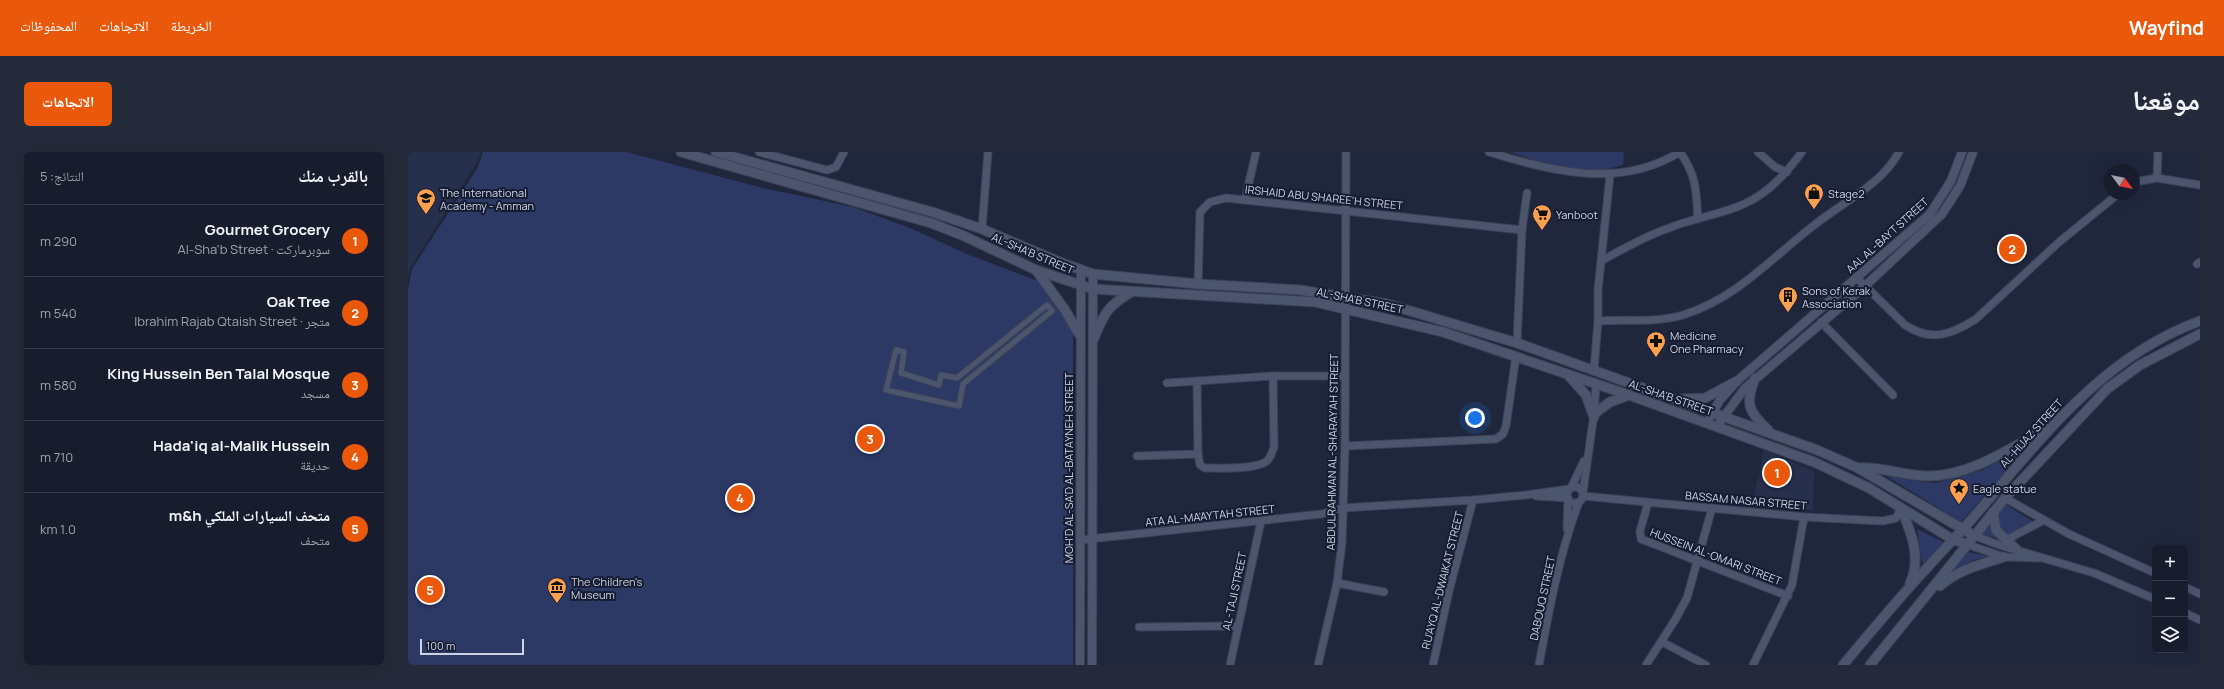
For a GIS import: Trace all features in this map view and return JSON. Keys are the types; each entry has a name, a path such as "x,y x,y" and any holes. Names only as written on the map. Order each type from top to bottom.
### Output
{"main road":[{"name":"AL-SHA'B STREET","path":"681,152 931,223 964,236 1036,270 1093,289 1278,298 1328,304 1420,325 1516,356 1707,422 1836,471 1952,539 1966,544"},
{"name":"AL-SHA'B STREET","path":"716,152 932,212 982,229 1081,271 1093,274 1198,284 1300,290 1346,296 1387,304 1517,343 1668,398 1771,432 1858,468 1962,530 1973,535"},
{"path":"1036,270 1066,310 1079,334"},
{"path":"1094,338 1104,313 1109,307 1131,292"},
{"name":"AL-HIJAZ STREET","path":"1843,665 1908,588 1962,530 2051,425 2094,384 2121,362 2149,345 2200,321"},
{"path":"1870,665 1925,598 1973,535 2005,498 2107,389 2140,365 2200,334"},
{"path":"1567,374 1586,395 1594,416 1613,400 1629,395"},
{"path":"1755,378 1750,393 1749,406 1755,418 1771,432"},
{"path":"1668,398 1688,400 1705,398 1737,382"},
{"path":"1858,468 1870,467 1926,476 1950,473 1988,460 2051,425"},
{"path":"1900,508 1910,532 1916,554 1916,566 1908,588"},
{"path":"1993,512 1996,530 2016,549"},
{"path":"1925,598 1949,578 1981,564 2004,558"}],"street":[{"path":"759,152 827,170 836,167 844,152"},
{"path":"982,229 988,152"},
{"path":"1246,200 1256,152"},
{"name":"ABDULRAHMAN AL-SHARAY'AH STREET","path":"1318,665 1337,583 1342,543 1346,446 1346,152"},
{"path":"1489,152 1529,164 1578,172 1610,175 1656,164 1680,152 1692,171 1697,195 1698,219"},
{"path":"1758,152 1775,167 1787,172"},
{"path":"1601,261 1640,240 1669,228 1743,205 1756,198 1769,189 1787,172 1802,152"},
{"path":"1598,320 1655,319 1682,315 1701,308 1738,288 1816,223 1879,178 1890,167 1899,152"},
{"name":"AAL AL-BAYT STREET","path":"1707,422 1720,400 1737,382 1930,214 1951,181 1962,152"},
{"name":"AAL AL-BAYT STREET","path":"1717,426 1744,388 1864,286 1942,214 1960,186 1973,152"},
{"path":"2157,178 2158,152"},
{"path":"1594,370 1601,261 1610,175"},
{"path":"2140,181 2157,178 2200,185"},
{"path":"1517,343 1522,230 1527,193"},
{"name":"IRSHAID ABU SHAREE'H STREET","path":"1198,284 1200,212 1205,205 1213,200 1226,198 1522,230"},
{"path":"1856,277 1906,326 1914,331 1925,336 1950,332 1962,328 1976,319 2058,243 2111,200"},
{"name":"MOH'D AL-SA'D AL-BATAYNEH STREET","path":"1080,665 1079,334 1081,271"},
{"path":"1092,665 1093,274"},
{"path":"1047,305 1052,311 963,384 959,406 886,390 896,350 904,352 901,373 938,385 941,375 957,378 1047,305"},
{"path":"1822,322 1893,395"},
{"path":"1346,446 1496,439 1503,434 1506,426 1516,356"},
{"path":"1167,383 1273,376 1345,376"},
{"path":"1197,381 1198,454 1200,466 1205,468 1250,466 1267,461 1272,455 1274,447 1273,376"},
{"name":"DABOUQ STREET","path":"1539,665 1567,535 1582,497 1594,416 1596,384"},
{"path":"1137,456 1198,454"},
{"name":"DABOUQ STREET","path":"1567,535 1568,499 1571,488 1587,456"},
{"path":"1571,488 1578,487 1582,497"},
{"name":"RU'AYQ AL-DWAIKAT STREET","path":"1343,508 1526,496 1571,488"},
{"name":"RU'AYQ AL-DWAIKAT STREET","path":"1526,496 1568,499 1572,502 1582,497"},
{"name":"BASSAM NASAR STREET","path":"1582,497 1804,517 1887,521 1896,518 1900,508"},
{"path":"2005,498 2069,534 2152,572"},
{"name":"RU'AYQ AL-DWAIKAT STREET","path":"1433,665 1449,591 1473,500"},
{"name":"HUSSEIN AL-OMARI STREET","path":"1648,503 1640,531 1642,539 1697,559 1788,596 1794,578 1804,517"},
{"name":"ATA AL-MA'AYTAH STREET","path":"1080,540 1322,514 1343,508"},
{"path":"1646,665 1662,642 1687,598 1712,508"},
{"path":"2006,540 2044,520"},
{"name":"AL-TAJI STREET","path":"1230,665 1260,521"},
{"path":"1973,535 1982,540 2016,549 2041,558 2070,564 2152,598"},
{"path":"1966,544 2004,558 2041,558"},
{"path":"1337,583 1384,592"},
{"path":"2188,588 2200,594"},
{"path":"1753,665 1788,596"},
{"path":"2188,614 2200,620"},
{"path":"1140,627 1238,626"},
{"path":"1662,642 1706,665"}],"shaded area":[{"name":"The International Academy - Amman","path":"408,152 481,152 477,162 410,268 408,276"},
{"path":"483,152 626,152 763,188 853,207 910,228 969,255 1038,281 1058,304 1073,332 1073,665 408,665 408,289 412,269 477,169"},
{"path":"1510,152 1624,152 1623,165 1600,171 1552,166"},
{"path":"2032,442 1961,522 1885,475 1935,483 1982,470"},
{"path":"1764,450 1814,471 1813,511 1753,500"},
{"path":"2006,505 2036,523 2010,535 2001,527 1997,516"},
{"path":"1989,526 1996,538 1982,534"},
{"path":"1917,529 1943,542 1923,567"},
{"path":"1968,552 1989,556 1974,560 1950,574"}],"place":[{"name":"Stage2","path":"1814,210"},
{"name":"The International Academy - Amman","path":"426,215"},
{"name":"Yanboot","path":"1542,231"},
{"name":"Oak Tree","path":"2012,249"},
{"name":"Sons of Kerak Association","path":"1788,313"},
{"name":"Medicine One Pharmacy","path":"1656,358"},
{"name":"King Hussein Ben Talal Mosque","path":"870,439"},
{"name":"Gourmet Grocery","path":"1777,473"},
{"name":"Hada'iq al-Malik Hussein","path":"740,498"},
{"name":"Eagle statue","path":"1959,505"},
{"name":"متحف السيارات الملكي m&h","path":"430,590"},
{"name":"The Children's Museum","path":"557,604"}]}
